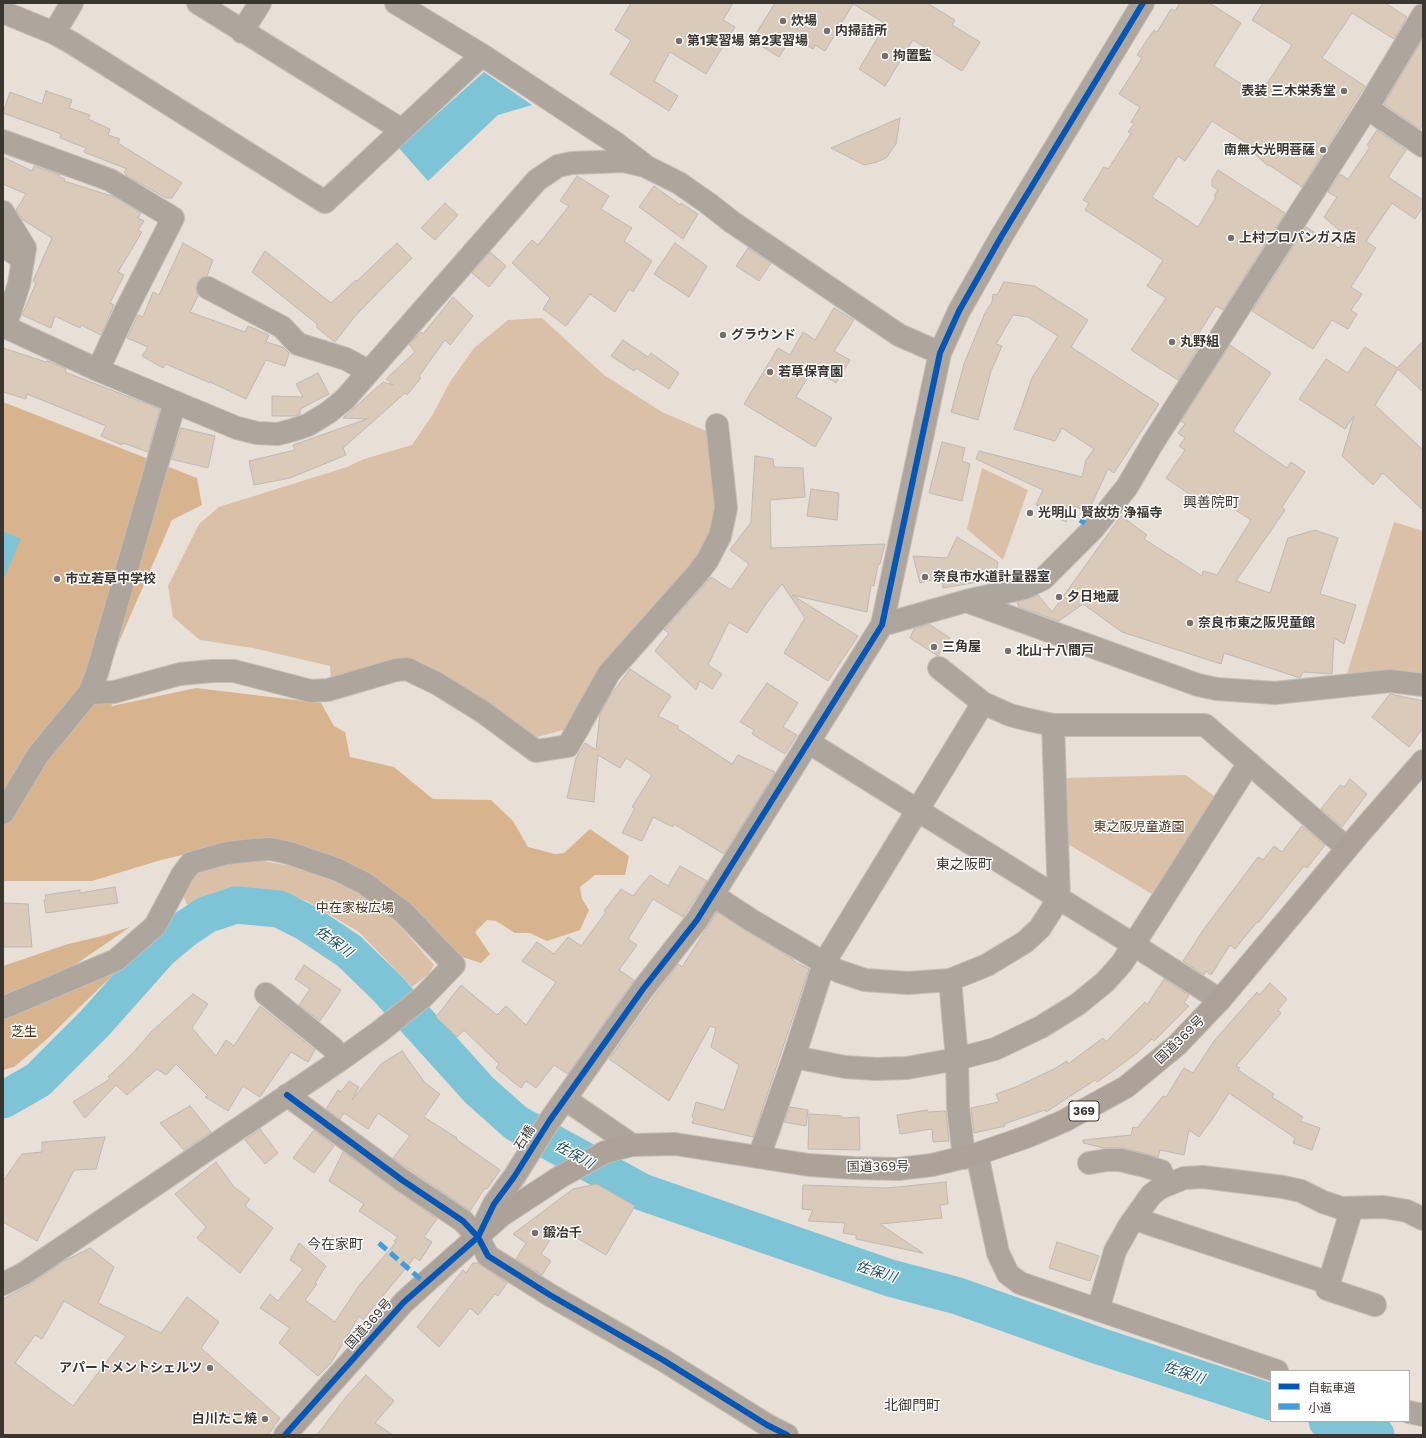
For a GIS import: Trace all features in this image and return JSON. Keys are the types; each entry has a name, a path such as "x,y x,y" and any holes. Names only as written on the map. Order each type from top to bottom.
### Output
{"highway":[{"name":"国道369号","path":"285,1435 404,1302 502,1215 560,1177 605,1152 632,1145 675,1144 809,1165 861,1168 898,1168 932,1165 970,1156 1064,1121 1126,1087 1177,1046 1220,1000 1347,848 1423,761"}],"street":[{"path":"54,33 72,3"},
{"path":"198,3 242,32 402,130"},
{"path":"242,32 260,3"},
{"path":"396,3 482,55 617,144 645,166 679,183 738,226 899,336 940,353"},
{"path":"1144,3 1001,237 959,311 940,353 882,625 966,601 1024,588 1043,579 1074,550 1127,487 1152,444 1367,108 1423,15"},
{"path":"3,12 54,33 325,202 482,55"},
{"path":"1367,108 1423,146"},
{"path":"3,141 110,180 173,218 126,310 98,370"},
{"path":"3,212 25,248 19,284 4,326 98,370 237,428 278,434 308,425 329,412 345,398 521,196 549,170 558,166 572,163 596,162 624,161 645,166"},
{"path":"3,246 23,259"},
{"path":"208,288 282,327 298,344 346,358 368,371"},
{"path":"3,813 38,755 89,693 100,666 175,402"},
{"path":"89,693 114,692 180,674 212,671 234,671 311,691 328,690 396,670 407,670 420,674 483,712 536,751 568,746 609,673 697,574 707,561 720,536 726,508 717,425"},
{"path":"966,601 1198,684 1217,689 1274,693 1390,681 1423,685"},
{"name":"石橋","path":"478,1237 494,1204 520,1168 550,1120 643,989 697,920 882,625"},
{"path":"939,668 984,702 1010,715 1053,725 1205,724 1347,848"},
{"path":"759,1157 794,1057 824,963 984,702"},
{"path":"713,894 751,920 838,971 865,980 885,983 950,980 987,965 1025,942 1040,928 1059,898 1053,725"},
{"path":"808,742 1220,1000"},
{"path":"794,1057 845,1067 876,1069 907,1068 956,1059 995,1049 1016,1040 1078,1004 1122,963 1249,763"},
{"path":"3,1008 116,960 155,926 182,875 191,863 227,853 254,850 271,849 289,853 338,870 364,883 404,913 454,965 423,996 388,1025 340,1060 286,1095 29,1270 3,1284"},
{"path":"950,980 958,1106 970,1156 998,1253 1008,1274 1030,1288 1274,1370"},
{"path":"266,994 333,1048 340,1060"},
{"path":"286,1095 402,1180 463,1221 478,1237 488,1256 550,1295 663,1360 767,1425 787,1435"},
{"path":"565,1099 632,1145"},
{"path":"1089,1163 1107,1160 1120,1160 1145,1166 1161,1171 1167,1184"},
{"path":"1098,1310 1119,1241 1151,1195 1167,1184 1184,1178 1210,1178 1295,1190 1341,1208 1384,1207 1407,1211 1423,1219"},
{"path":"1352,1208 1327,1289 1375,1305"},
{"path":"1135,1218 1329,1283"},
{"path":"1410,1412 1423,1415"}],"green space":[{"path":"542,318 604,375 662,412 706,431 716,507 711,533 692,568 566,729 534,738 436,672 331,681 330,666 253,648 200,640 173,617 168,586 199,524 219,507 347,467 364,459 412,445 433,414 450,382 474,348 508,320"},
{"path":"3,402 197,478 202,505 172,520 105,674 112,706 196,688 321,703 334,726 345,732 350,757 394,767 433,799 491,800 513,821 528,847 555,854 564,853 590,829 629,856 625,875 595,875 580,887 582,899 589,910 580,930 547,941 530,933 515,933 496,921 487,920 475,932 490,954 481,963 462,957 406,902 382,883 220,846 161,860 92,881 3,881"},
{"path":"982,468 1028,490 1003,560 967,529"},
{"path":"1394,522 1423,531 1423,676 1346,677"},
{"name":"東之阪児童遊園","path":"1186,775 1217,798 1157,897 1066,843 1063,778"},
{"name":"中在家桜広場","path":"250,859 298,867 365,894 393,918 434,965 429,974 412,987 359,932 307,901 278,892 248,890 228,892 203,897 187,905 183,895 193,875 205,868"},
{"name":"芝生","path":"130,927 53,980 3,1000 3,966 68,944 102,936"},
{"name":"芝生","path":"118,970 46,1040 14,1067 3,1070 3,1018 75,990"}],"water":[{"path":"484,72 532,105 498,115 428,181 399,148"},
{"path":"3,531 21,539 3,580"}],"building":[{"name":"第1実習場 第2実習場","path":"631,3 733,3 723,20 735,27 706,74 670,52 654,81 678,96 669,111 610,74 631,40 615,30"},
{"path":"775,3 927,3 955,20 952,25 980,42 962,71 913,40 885,86 859,69 886,24 853,4 825,51 815,45 813,49 792,37 779,57 752,40"},
{"path":"1180,3 1209,3 1241,23 1214,66 1259,96 1292,45 1252,20 1263,3 1385,3 1407,17 1394,39 1352,13 1322,58 1365,86 1302,187 1269,165 1268,166 1245,145 1247,143 1212,121 1185,161 1178,156 1152,197 1198,227 1216,197 1214,196 1218,190 1212,186 1212,180 1218,170 1285,213 1223,310 1216,306 1199,333 1205,338 1178,380 1131,350 1166,298 1147,286 1163,260 1085,210 1089,203 1083,200 1104,167 1108,169 1131,134 1128,132 1134,124 1131,122 1140,107 1119,94 1142,58 1137,55 1154,30 1157,32 1171,9 1175,11"},
{"path":"1423,39 1423,124 1420,129 1384,104"},
{"path":"46,91 72,100 69,108 90,115 88,119 110,129 108,135 120,139 118,143 182,183 172,198 166,198 127,176 124,172 127,169 84,152 86,148 60,138 61,134 3,113 10,92 42,104"},
{"path":"900,118 896,144 886,158 877,162 864,165 831,148"},
{"path":"1377,130 1406,150 1388,177 1423,200 1423,207 1415,219 1392,203 1366,241 1376,248 1351,287 1362,294 1351,310 1357,314 1348,329 1332,320 1313,349 1252,311 1306,227 1339,248 1347,237 1324,217 1337,197 1328,192 1340,174 1348,179 1370,147 1367,145"},
{"path":"3,157 32,171 34,166 60,175 59,177 65,179 64,181 115,197 141,213 138,218 144,221 138,230 142,232 118,272 124,275 110,303 114,305 101,335 81,325 80,328 55,316 51,328 22,315 36,283 33,281 52,238 23,220 16,210 26,194 3,184"},
{"path":"577,176 609,196 601,209 632,228 624,241 652,261 633,292 629,289 615,312 590,294 566,326 543,309 550,298 512,263 532,240 538,245 569,206 560,201"},
{"path":"654,186 680,205 681,203 698,214 683,239 639,207"},
{"path":"445,203 458,215 435,240 421,228"},
{"path":"183,243 213,260 207,276 201,278 197,283 196,289 198,296 190,312 245,332 248,326 269,335 266,342 283,347 289,353 285,366 266,360 246,399 166,364 163,368 142,356 148,347 127,338 138,315 143,317 153,292 159,295"},
{"path":"397,243 412,258 356,315 335,342 317,328 317,324 252,272 265,251 331,303 356,280 357,281"},
{"path":"675,243 707,266 689,297 654,274"},
{"path":"748,248 771,263 759,281 736,266"},
{"path":"490,252 506,266 489,287 472,273"},
{"path":"1004,282 1035,286 1088,320 1071,347 1159,404 1114,473 1108,469 1088,512 1074,506 1066,522 1045,512 1046,509 1036,505 1043,490 976,459 979,451 1082,477 1086,460 1094,449 1062,428 1055,441 1014,429 1032,378 1058,336 1028,317 1013,315 996,344 1002,346 991,371 978,420 951,412 964,364 985,313 992,302 993,294 997,295"},
{"path":"453,297 473,316 450,345 445,340 419,376 421,378 407,395 405,393 343,448 346,455 290,478 254,485 249,461 295,450 293,445 367,419 343,418 383,382 394,385 386,379 415,352 409,344 421,332 423,334"},
{"name":"若草保育園","path":"834,308 854,320 834,351 850,360 836,383 813,369 796,397 832,418 815,447 744,404 778,348 790,355 803,332 815,340"},
{"path":"623,340 648,357 651,353 679,373 669,389 636,368 634,371 611,356"},
{"path":"1423,341 1423,392 1398,369 1375,405 1423,450 1423,510 1383,473 1373,485 1342,456 1354,416 1345,429 1299,399 1326,359 1348,373 1365,347 1397,368"},
{"path":"1230,345 1271,373 1233,431 1287,468 1291,462 1305,472 1282,507 1285,510 1236,581 1270,593 1288,538 1315,530 1338,538 1320,594 1356,605 1344,644 1334,638 1332,674 1303,672 1300,678 1224,653 1221,664 1122,632 1083,604 1059,621 1019,607 1017,602 1038,595 1052,612 1121,516 1147,535 1144,539 1202,576 1203,571 1217,575 1251,520 1208,492 1201,502 1166,478 1185,450 1179,446 1185,438 1178,433 1185,424 1181,421"},
{"path":"3,348 46,362 51,362 66,369 65,372 160,409 148,452 123,443 122,445 101,436 106,426 27,394 26,399 3,392"},
{"path":"318,373 329,394 300,409 300,415 272,416 272,396 303,397 296,384"},
{"path":"181,428 215,436 208,468 171,459"},
{"path":"942,442 965,448 962,461 970,464 962,501 929,493"},
{"path":"755,456 773,459 774,467 803,468 805,497 770,500 771,548 885,544 880,564 878,564 874,586 871,585 867,612 792,595 858,636 828,681 784,653 805,618 782,584 766,604 747,633 729,622 708,665 722,674 712,689 700,681 696,690 655,651 669,633 664,630 711,577 731,590 749,564 730,550 751,522"},
{"path":"811,489 839,493 837,520 807,516"},
{"path":"957,537 998,562 995,579 943,588 942,577 920,583 913,556 947,558"},
{"name":"三角屋","path":"929,624 950,638 938,656 910,638 914,629"},
{"path":"630,669 671,696 658,716 678,726 678,729 732,764 738,755 775,772 724,854 674,824 673,827 653,817 642,841 622,833 635,808 632,807 652,775 626,758 620,768 598,755 594,802 567,798 576,758 585,743 596,750 600,714 610,696"},
{"path":"767,683 798,703 783,727 797,735 785,754 752,734 754,730 740,722"},
{"path":"1390,694 1423,701 1423,728 1409,747 1372,717"},
{"path":"1350,779 1367,794 1342,827 1321,809 1340,785 1344,787"},
{"path":"1302,826 1325,845 1307,868 1304,866 1235,949 1230,945 1211,975 1206,971 1204,975 1183,961 1206,926 1258,857 1263,860 1274,846 1282,852"},
{"path":"680,866 707,881 683,917 653,899 628,939 637,945 619,970 634,980 568,1074 554,1065 536,1088 526,1081 521,1088 496,1068 499,1064 464,1030 457,1037 436,1017 461,985 497,1015 506,1006 526,1025 556,982 522,961 537,942 554,954 568,937 581,946 606,912 604,911 621,889 633,896 650,875 668,886"},
{"path":"115,887 118,903 46,913 44,900 46,900 45,895 80,890 80,893"},
{"path":"3,903 28,904 32,947 3,947"},
{"path":"717,912 794,960 793,961 809,969 753,1137 692,1123 694,1119 692,1117 696,1102 724,1110 739,1065 711,1047 716,1028 710,1026 669,1101 609,1059 678,964 682,967"},
{"path":"304,965 341,990 320,1021 299,1005 310,989 295,979"},
{"path":"1164,979 1189,995 1184,1003 1189,1006 1154,1041 1152,1039 1137,1053 1097,1082 1095,1080 1046,1112 1045,1110 1004,1124 1005,1126 974,1133 971,1108 999,1102 996,1094 1018,1086 1054,1069 1067,1061 1068,1064 1103,1038 1106,1042 1145,1002 1147,1005"},
{"path":"1270,983 1287,999 1278,1010 1281,1013 1236,1066 1240,1068 1238,1070 1274,1094 1272,1097 1303,1117 1300,1121 1320,1128 1312,1150 1293,1143 1295,1138 1229,1093 1199,1137 1189,1130 1184,1155 1160,1150 1158,1157 1123,1148 1104,1148 1083,1143 1083,1140 1131,1135 1133,1127 1137,1128 1163,1096 1166,1097 1184,1068 1193,1073 1214,1041 1257,992 1259,995"},
{"path":"193,994 208,1004 192,1028 216,1056 226,1040 234,1046 260,1006 315,1050 308,1062 291,1052 260,1097 243,1086 228,1111 205,1097 208,1096 176,1064 166,1075 157,1069 127,1095 116,1085 85,1118 73,1102 110,1079 108,1077 133,1053 152,1031"},
{"path":"402,1051 425,1083 440,1094 424,1117 457,1138 456,1139 500,1170 487,1189 485,1188 470,1211 393,1158 410,1136 378,1113 368,1129 344,1113 340,1119 326,1109 338,1090 341,1092 349,1081 359,1087 352,1100 381,1064"},
{"path":"190,1106 211,1132 184,1150 160,1123"},
{"path":"790,1107 808,1110 806,1126 784,1122"},
{"path":"927,1110 927,1112 946,1111 949,1141 933,1142 932,1129 900,1134 897,1115"},
{"path":"809,1114 842,1116 842,1118 859,1117 860,1150 808,1149"},
{"path":"260,1129 278,1153 265,1164 245,1140"},
{"path":"314,1130 334,1146 314,1173 293,1158"},
{"path":"105,1137 96,1169 74,1170 37,1241 3,1222 3,1181 22,1154 42,1152 42,1142"},
{"path":"343,1152 437,1219 424,1237 432,1242 420,1261 415,1257 363,1320 359,1316 331,1363 318,1376 279,1343 290,1328 260,1308 270,1294 278,1301 303,1269 290,1260 299,1243 326,1266 315,1283 317,1284 305,1300 335,1322 358,1287 396,1242 394,1241 398,1237 359,1211 364,1204 329,1181"},
{"path":"216,1162 234,1187 250,1199 245,1206 273,1228 240,1273 197,1238 206,1227 175,1194"},
{"path":"946,1182 948,1204 940,1205 942,1218 880,1224 923,1253 856,1239 856,1235 843,1233 845,1223 808,1221 813,1210 802,1209 803,1185 887,1188"},
{"path":"597,1184 635,1206 606,1255 558,1227 541,1254 551,1261 542,1275 516,1259 526,1243 513,1234 573,1189"},
{"path":"1057,1242 1099,1256 1090,1281 1049,1268"},
{"path":"90,1248 114,1267 98,1303 161,1333 187,1297 219,1322 201,1348 280,1418 268,1435 3,1435 3,1299 28,1286 64,1261","holes":["64,1301 126,1336 73,1406 15,1363 35,1335 42,1339"]},
{"path":"473,1263 478,1263 507,1283 498,1296 495,1294 478,1315 470,1308 439,1347 417,1327 463,1270 466,1273"},
{"path":"366,1375 394,1401 375,1423 393,1435 317,1435 346,1397"}],"waterway":[{"name":"佐保川","path":"3,1100 38,1080 95,1023 159,951 185,929 206,915 236,905 279,909 307,923 349,951 387,988 479,1090 516,1123 642,1192 890,1278 958,1296 1096,1345 1270,1402"},
{"name":"佐保川","path":"1330,1422 1376,1435"}],"marked path":[{"path":"1080,520 1085,523"},
{"path":"379,1243 425,1283"}],"cycle path":[{"path":"285,1435 404,1302 478,1237 494,1204 514,1177 550,1120 643,989 697,920 882,625 940,353 959,311 1001,237 1143,3"},
{"path":"287,1095 402,1180 463,1221 478,1237 488,1256 550,1295 663,1360 767,1425 787,1435"}],"place":[{"name":"炊場","path":"783,21"},
{"name":"内掃詰所","path":"827,31"},
{"name":"第1実習場 第2実習場","path":"679,41"},
{"name":"拘置監","path":"885,56"},
{"name":"表装 三木栄秀堂","path":"1344,91"},
{"name":"南無大光明菩薩","path":"1323,150"},
{"name":"上村プロパンガス店","path":"1231,238"},
{"name":"グラウンド","path":"723,335"},
{"name":"丸野組","path":"1172,342"},
{"name":"若草保育園","path":"770,372"},
{"name":"光明山 賢故坊 浄福寺","path":"1030,513"},
{"name":"奈良市水道計量器室","path":"925,577"},
{"name":"市立若草中学校","path":"57,579"},
{"name":"夕日地蔵","path":"1059,597"},
{"name":"奈良市東之阪児童館","path":"1190,623"},
{"name":"三角屋","path":"934,647"},
{"name":"北山十八間戸","path":"1008,651"},
{"name":"鍛冶千","path":"535,1233"},
{"name":"アパートメントシェルツ","path":"210,1368"},
{"name":"白川たこ焼","path":"265,1419"}],"district":[{"name":"興善院町","path":"1211,503"},
{"name":"東之阪町","path":"964,865"},
{"name":"今在家町","path":"335,1245"},
{"name":"北御門町","path":"912,1406"}]}
